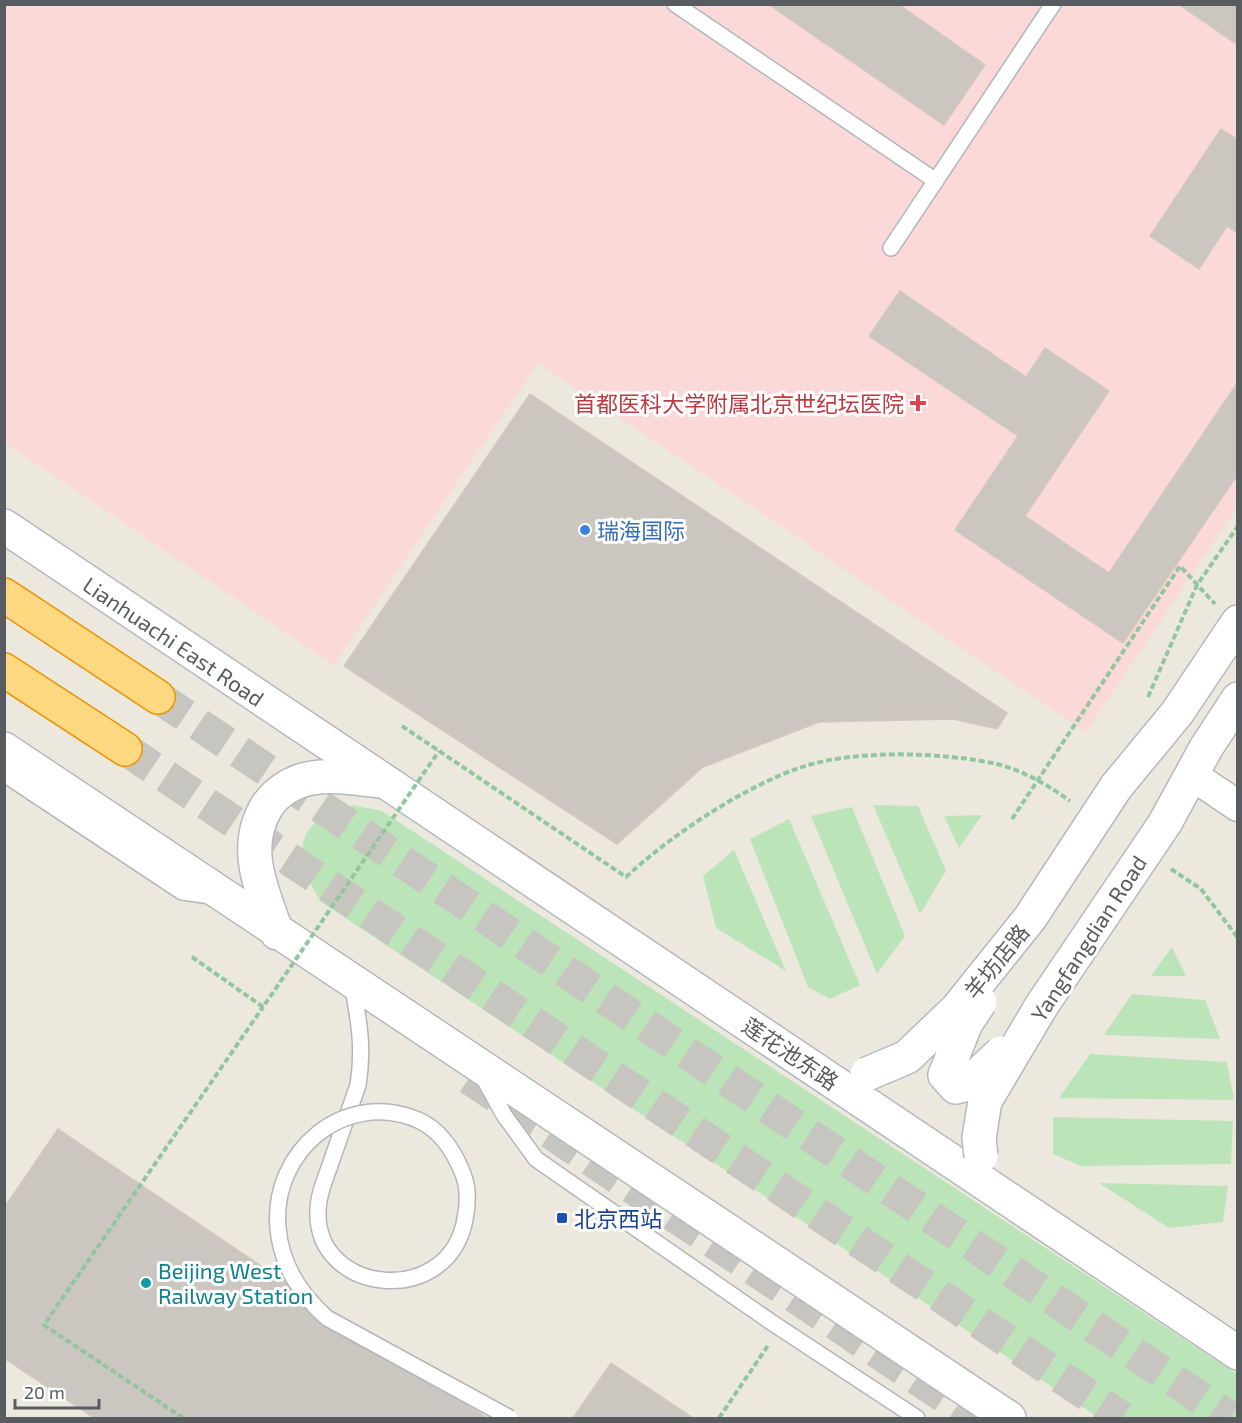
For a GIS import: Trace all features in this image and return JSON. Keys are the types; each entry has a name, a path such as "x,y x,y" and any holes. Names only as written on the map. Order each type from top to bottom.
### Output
{"highway":[{"path":"4,594 158,697"},
{"path":"4,670 124,749"}],"street":[{"name":"莲花池东路","path":"4,526 829,1079 994,1187 1238,1353"},
{"name":"羊坊店路","path":"829,1079 867,1074 907,1057 957,1009 1030,918 1116,787 1177,713 1228,615"},
{"name":"Yangfangdian Road","path":"994,1187 981,1156 979,1138 985,1101 1042,1005 1165,823 1238,699"},
{"path":"4,749 1009,1419"},
{"path":"1192,775 1238,807"},
{"path":"277,933 257,878 253,847 259,820 273,797 296,782 313,777 385,781"},
{"path":"1030,918 1008,959 966,1023 945,1075 956,1087 968,1084 1001,1054 1042,1005"}],"lane":[{"path":"675,4 936,181"},
{"path":"891,248 1053,4"},
{"path":"4,774 182,892 226,898"},
{"path":"351,982 362,1035 360,1073 358,1085 329,1168 320,1192 317,1213 321,1232 329,1249 340,1262 356,1273 392,1282 407,1281 435,1268 452,1250 462,1232 468,1197 465,1178 447,1143 423,1122 387,1110 366,1112 328,1124 313,1136 299,1155 282,1190 278,1228 284,1256 297,1285 327,1318 510,1419"},
{"path":"477,1066 504,1115 536,1159 917,1419"}],"path":[{"path":"1146,702 1197,585 1238,526"},
{"path":"1012,819 1180,566 1228,615"},
{"path":"402,726 626,877 641,863 723,805 799,768 858,756 912,754 998,765 1038,779 1055,790"},
{"path":"183,1419 44,1325 439,751"},
{"path":"192,957 263,1007"},
{"path":"719,1419 780,1327"}],"shaded area":[{"name":"首都医科大学附属北京世纪坛医院","path":"4,5 1237,5 1237,507 1086,732 538,363 334,665 5,443"}],"green space":[{"path":"353,805 382,811 1237,1374 1237,1418 1099,1418 321,902 305,868 302,856 303,844 314,824 329,813"},
{"path":"873,805 918,806 946,871 920,914"},
{"path":"852,807 905,936 877,974 811,816"},
{"path":"982,815 959,848 944,816"},
{"path":"789,819 860,985 830,999 808,987 750,839"},
{"path":"734,850 786,971 716,928 703,876"},
{"path":"1172,947 1186,976 1151,976"},
{"path":"1132,994 1205,1000 1220,1039 1104,1035"},
{"path":"1090,1054 1227,1062 1234,1100 1059,1098"},
{"path":"1053,1117 1233,1121 1231,1164 1081,1166 1053,1154"},
{"path":"1099,1183 1228,1186 1223,1222 1169,1228"}],"building":[{"path":"768,4 898,4 985,65 944,125"},
{"path":"1178,4 1238,4 1238,45"},
{"path":"1221,129 1238,140 1238,233 1227,226 1199,269 1150,236"},
{"path":"900,291 1026,377 1045,348 1109,391 1025,516 1109,573 1238,382 1238,474 1123,643 955,530 1018,436 869,336"},
{"name":"瑞海国际","path":"530,394 1007,713 997,729 953,719 819,722 703,767 617,844 344,666"},
{"name":"Beijing West Railway Station","path":"58,1129 487,1418 94,1418 4,1358 4,1208"},
{"path":"611,1363 693,1418 573,1418"}],"tunnel":[{"path":"158,697 1230,1418"},
{"path":"125,749 1122,1418"},
{"path":"469,1078 976,1418"}],"place":[{"name":"首都医科大学附属北京世纪坛医院","path":"918,403"},
{"name":"瑞海国际","path":"585,530"},
{"name":"北京西站","path":"562,1218"},
{"name":"Beijing West Railway Station","path":"146,1283"}]}
